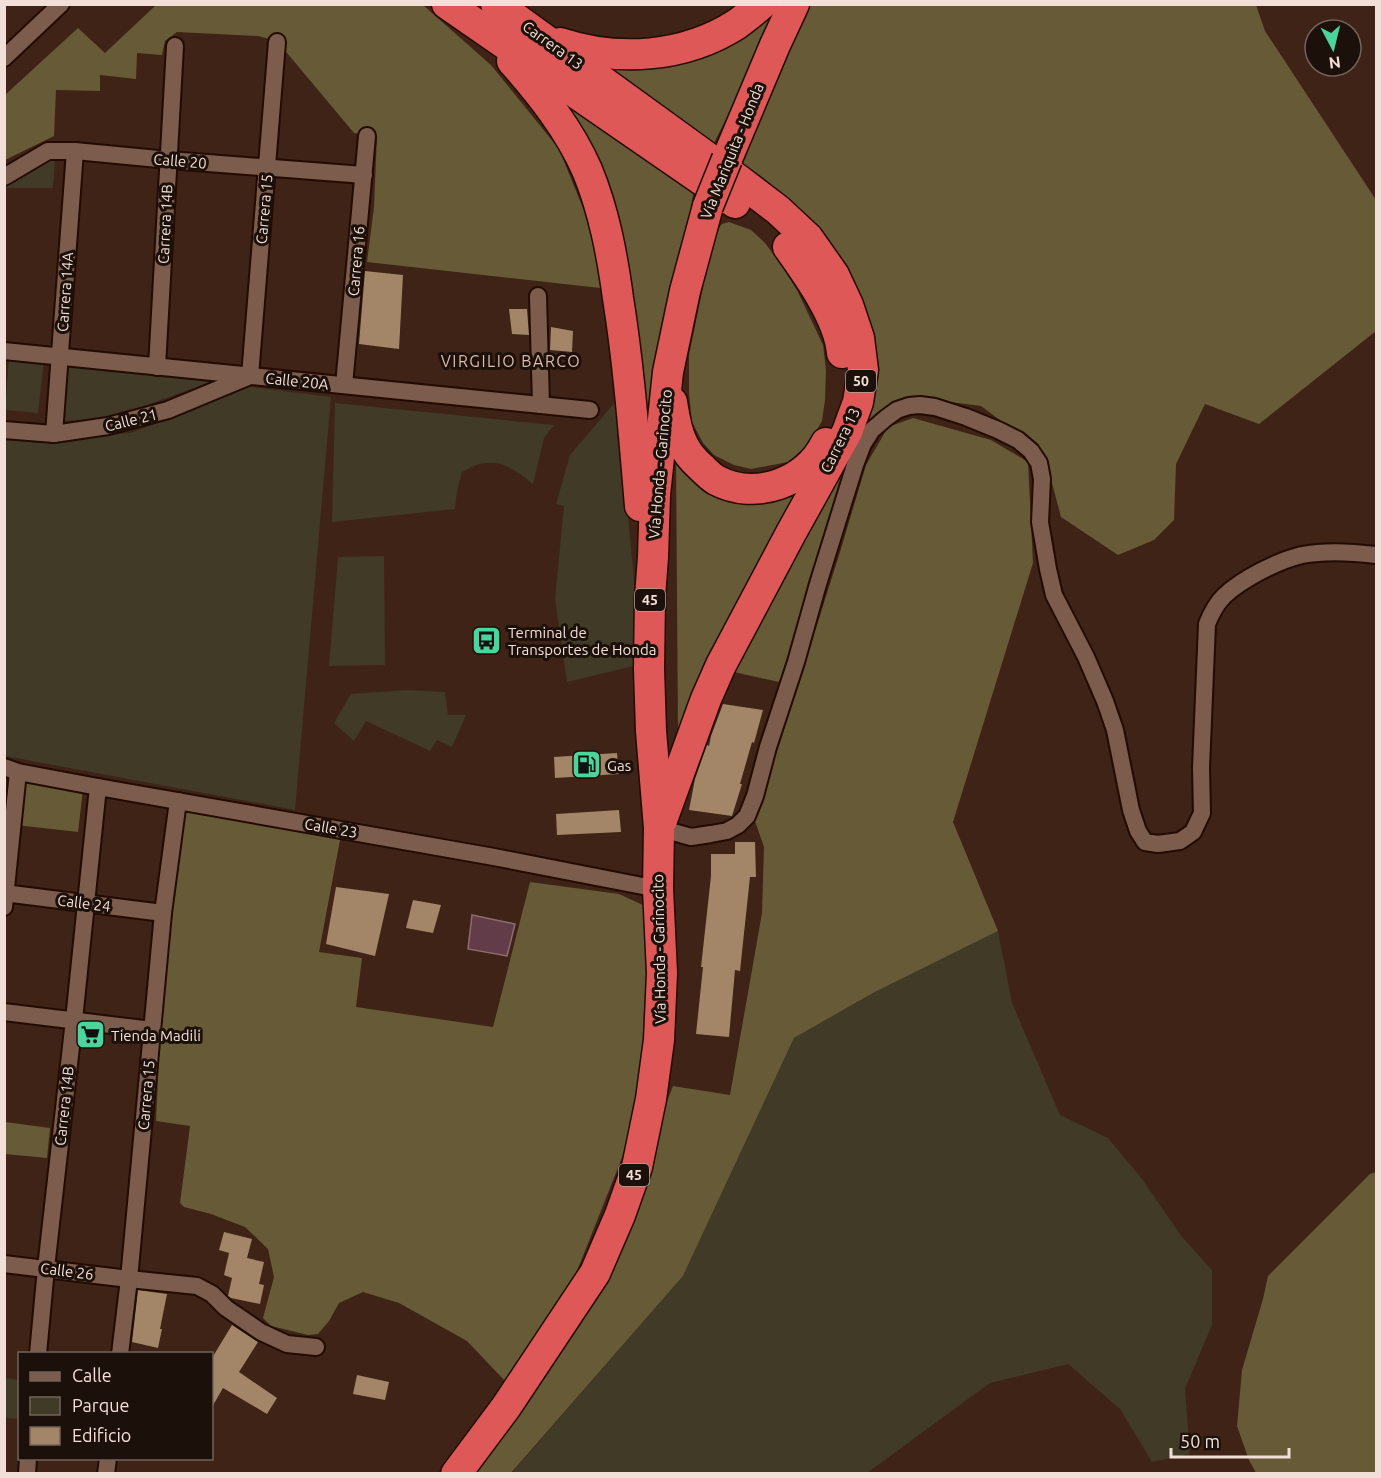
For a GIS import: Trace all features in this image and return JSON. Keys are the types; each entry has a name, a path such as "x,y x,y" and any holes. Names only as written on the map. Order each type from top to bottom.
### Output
{"highway":[{"name":"Carrera 13","path":"447,4 485,14 540,35 778,210 808,238 834,275 848,305 859,338 863,370 858,402 847,432 721,664 659,828"},
{"path":"540,35 562,44 606,54 649,54 676,50 706,40 735,25 762,4"},
{"name":"Vía Mariquita - Honda","path":"668,372 685,291 708,206 794,4"},
{"name":"Carrera 13","path":"485,14 748,212 788,246 819,293 832,321 841,347 844,373 834,425 822,450 804,470 785,483 765,488 739,488 714,479 693,460 682,443 675,417 668,372"},
{"path":"485,14 560,122 586,168 598,198 612,253 624,334 650,597"},
{"name":"Vía Honda - Garinocito","path":"456,1473 506,1407 595,1273 620,1215 637,1167 651,1099 659,1040 662,972 658,889 659,828 651,731 649,669 650,597 655,495 668,372"}],"street":[{"path":"4,58 61,4"},
{"name":"Carrera 15","path":"250,376 277,42"},
{"name":"Carrera 14B","path":"157,367 175,46"},
{"name":"Carrera 16","path":"344,385 367,136"},
{"name":"Calle 20","path":"4,177 48,151 75,151 364,175"},
{"name":"Carrera 14A","path":"54,434 75,151"},
{"path":"538,296 541,405"},
{"name":"Calle 20A","path":"4,351 590,410"},
{"name":"Calle 21","path":"4,430 54,434 108,426 168,410 250,376"},
{"path":"659,828 691,837 727,831 747,816 855,465 863,444 872,430 897,410 920,405 966,417 1017,440 1031,451 1039,463 1042,478 1040,522 1054,595 1086,657 1105,701 1115,730 1131,810 1138,831 1145,842 1158,844 1180,841 1193,832 1202,813 1201,768 1207,624 1223,597 1256,575 1279,563 1302,555 1345,552 1377,555"},
{"path":"5,898 11,769"},
{"name":"Calle 23","path":"11,769 98,787 494,857 658,889"},
{"name":"Carrera 14B","path":"38,1352 98,787"},
{"name":"Carrera 15","path":"120,1352 163,913 178,801"},
{"name":"Calle 24","path":"5,898 86,903 163,913"},
{"path":"4,1012 152,1030"},
{"name":"Calle 26","path":"4,1264 197,1286 212,1294 226,1308 261,1332 287,1344 316,1347"}],"green space":[{"path":"53,155 55,160 53,188 5,188 4,178"},
{"path":"9,358 44,361 38,413 5,410"},
{"path":"59,362 221,378 109,419 57,421"},
{"path":"245,386 331,397 295,810 5,756 5,437 58,439 130,433 184,413"},
{"path":"617,400 642,664 567,682 555,599 564,506 556,504 570,455"},
{"path":"335,403 554,425 544,438 533,484 502,465 480,464 462,472 455,509 332,522"},
{"path":"384,556 385,665 329,666 338,557"},
{"path":"407,690 445,692 448,715 466,715 452,747 437,740 430,751 366,721 354,741 334,723 351,694"},
{"path":"998,931 1012,1003 1060,1115 1108,1138 1142,1179 1182,1237 1212,1270 1212,1325 1185,1389 1190,1454 1152,1462 1120,1409 1068,1364 990,1383 867,1473 511,1474 683,1276 794,1038 873,993"},
{"path":"5,1378 18,1380 18,1419 5,1418"}],"shaded area":[{"path":"156,5 423,5 491,65 559,149 596,240 609,289 367,262 374,207 377,136 354,133 277,41 258,36 177,32 165,41 162,55 137,53 136,79 100,75 100,91 56,90 54,136 5,160 5,95 78,28 105,53"},
{"path":"772,5 783,5 712,147 571,52 621,64"},
{"path":"810,5 1256,5 1265,31 1376,200 1376,331 1259,424 1205,404 1176,464 1174,520 1154,540 1118,555 1061,517 1044,453 981,406 912,397 882,412 779,682 725,670 836,463 869,334 734,162"},
{"path":"531,68 695,183 656,409 651,455 626,285"},
{"path":"729,222 751,230 765,243 780,263 797,290 823,345 826,370 822,421 809,444 788,462 751,469 734,465 714,455 703,443 692,422 689,393 689,355 714,234 722,224"},
{"path":"913,418 991,440 1028,462 1033,563 953,822 998,931 873,993 794,1038 683,1276 511,1473 472,1474 657,1127 673,1086 730,1095 762,913 764,847 755,821 866,465 888,427"},
{"path":"676,458 707,489 817,473 678,733"},
{"path":"22,780 83,790 78,832 16,825"},
{"path":"183,802 340,840 319,952 362,958 356,1007 493,1027 530,882 619,894 645,906 649,1029 631,1135 575,1276 505,1381 467,1341 399,1303 363,1292 339,1303 329,1321 318,1334 308,1335 271,1326 263,1318 274,1277 268,1249 245,1227 184,1207 180,1203 190,1126 156,1121 161,1014"},
{"path":"472,915 515,924 507,956 468,949"},
{"path":"5,1122 50,1128 47,1158 5,1154"},
{"path":"1376,1172 1376,1473 1256,1473 1237,1426 1242,1370 1268,1276 1370,1174"}],"building":[{"path":"365,271 403,275 399,349 359,344"},
{"path":"509,309 527,309 529,335 512,334"},
{"path":"551,327 573,331 572,352 550,350"},
{"path":"723,704 763,710 732,816 689,810 695,779"},
{"name":"Gas","path":"617,753 619,774 555,778 554,757"},
{"path":"619,810 621,832 557,835 556,814"},
{"path":"735,842 755,842 756,877 750,877 740,971 735,970 729,1037 696,1034 711,876 711,854 735,854"},
{"path":"336,887 389,894 375,956 326,944"},
{"path":"413,900 441,905 433,933 406,928"},
{"path":"224,1232 252,1239 247,1258 264,1262 259,1284 264,1285 260,1304 228,1296 232,1278 224,1275 229,1253 219,1250"},
{"path":"138,1290 167,1294 158,1348 132,1342"},
{"path":"232,1325 258,1342 239,1372 277,1398 267,1414 223,1388 213,1405 213,1356"},
{"path":"357,1375 389,1382 385,1400 353,1394"}],"place":[{"name":"Terminal de Transportes de Honda","path":"487,641"},
{"name":"Gas","path":"586,765"},
{"name":"Tienda Madili","path":"90,1035"}],"district":[{"name":"VIRGILIO BARCO","path":"511,361"}]}
